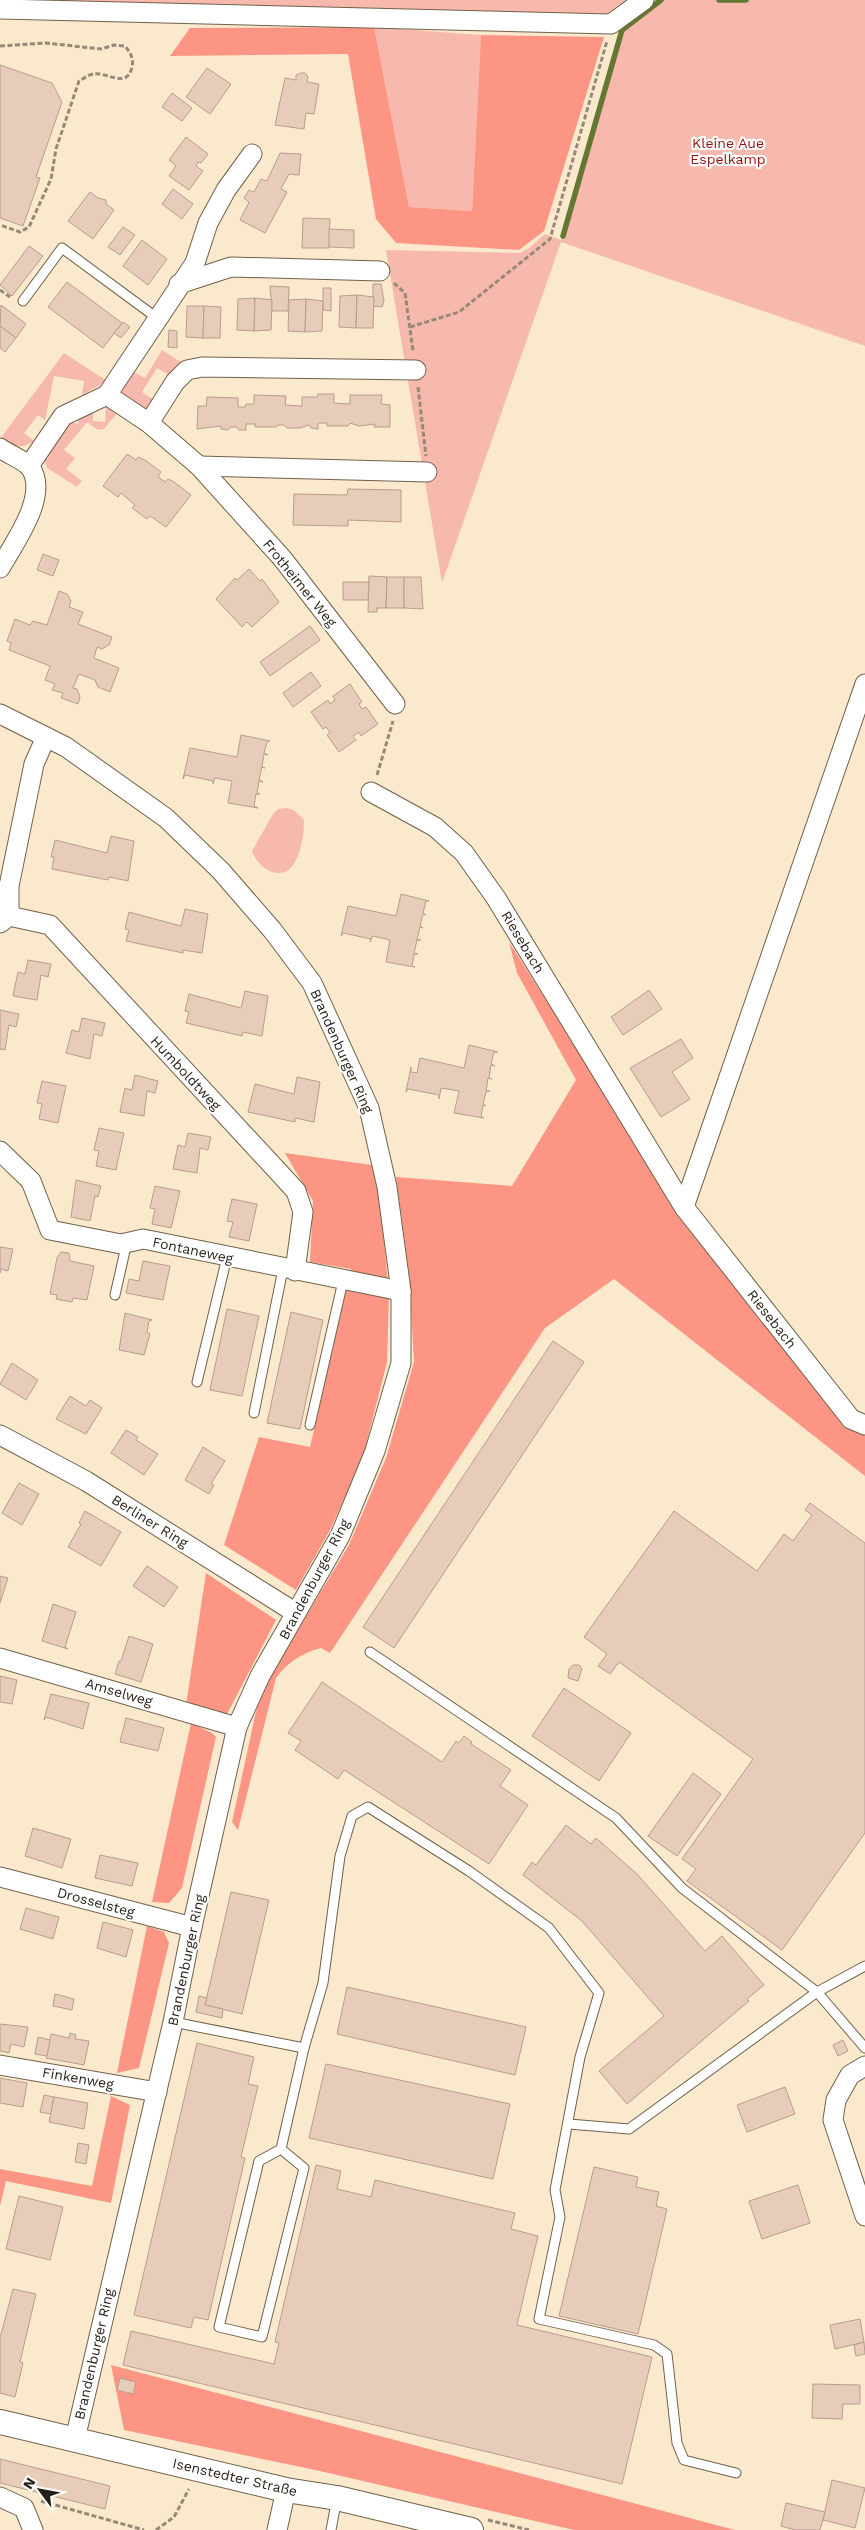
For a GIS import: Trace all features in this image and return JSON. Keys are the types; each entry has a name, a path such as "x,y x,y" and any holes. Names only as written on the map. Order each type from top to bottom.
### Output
{"street":[{"path":"0,9 611,24 644,0"},
{"path":"29,466 63,416 107,396 179,284 195,263 208,222 226,190 252,154"},
{"path":"179,284 231,267 380,271"},
{"path":"149,423 175,382 187,370 202,367 416,370"},
{"name":"Frotheimer Weg","path":"107,396 149,423 199,466 282,558 394,704"},
{"path":"0,448 29,466 36,479 34,502 26,523 0,568"},
{"path":"199,466 428,472"},
{"path":"684,1208 865,684"},
{"name":"Brandenburger Ring","path":"0,714 46,737 141,799 166,818 221,871 273,931 312,983 369,1108 387,1187 401,1291 401,1363 374,1451 340,1536 260,1676 237,1727 192,1927 173,2022 75,2439"},
{"name":"Humboldtweg","path":"46,737 34,764 9,886 5,920 50,926 296,1191 303,1212 289,1270"},
{"name":"Riesebach","path":"371,792 435,827 464,853 496,898 684,1208 850,1419 865,1426"},
{"name":"Fontaneweg","path":"0,1151 31,1181 50,1230 121,1244 144,1239 343,1281 401,1291"},
{"name":"Berliner Ring","path":"0,1435 86,1481 296,1613"},
{"name":"Amselweg","path":"0,1658 237,1727"},
{"name":"Drosselsteg","path":"0,1877 192,1927"},
{"name":"Finkenweg","path":"0,2065 157,2092"},
{"path":"865,2066 850,2075 836,2100 833,2120 865,2216"},
{"name":"Isenstedter Straße","path":"0,2422 286,2490 337,2498 433,2525 471,2530"},
{"path":"277,2530 286,2490"},
{"path":"6,2500 24,2508 33,2530"}],"lane":[{"path":"23,301 62,248 157,318"},
{"path":"115,1295 127,1242"},
{"path":"197,1382 227,1257"},
{"path":"254,1413 289,1270"},
{"path":"310,1425 343,1281"},
{"path":"370,1652 616,1818 682,1888 817,1992 865,2048"},
{"path":"281,2149 304,2168 262,2337 219,2327 259,2161 281,2149 304,2048 323,1983 340,1856 352,1816 368,1807 469,1872 549,1928 599,1993 580,2057 569,2124 555,2190 560,2217 539,2319 654,2346 667,2354 677,2443 684,2460 736,2473"},
{"path":"569,2124 629,2129 817,1992 865,1966"},
{"path":"173,2022 304,2048"},
{"path":"331,2530 337,2498"}],"path":[{"path":"410,327 459,312 550,239 611,24"},
{"path":"0,46 46,42 94,49 114,45 125,46 130,52 133,61 130,73 124,78 117,80 92,74 79,81 56,149 51,179 30,228 20,232 0,225"},
{"path":"371,792 392,727 394,704"},
{"path":"156,2530 174,2517 190,2486"},
{"path":"6,2500 25,2497 144,2530"}],"green space":[{"name":"Kleine Aue Espelkamp","path":"0,0 865,0 865,346 561,242 442,583 386,250 520,253 545,234 561,240 618,36 617,8 607,16"},
{"path":"374,27 481,35 472,211 409,207"},
{"path":"162,350 184,364 169,375 157,368 142,392 154,400 147,409 143,409 120,392 132,371 145,378"},
{"path":"64,353 107,381 82,395 84,381 54,376 45,420 38,415 24,433 34,441 30,444 17,446 0,439"},
{"path":"93,407 93,421 105,422 106,407 118,409 118,412 104,429 98,430 87,422 64,450 75,458 66,469 82,481 77,487 47,468 44,459 68,422 78,424 79,414"},
{"path":"287,808 294,810 304,820 299,852 290,869 278,873 271,872 255,858 252,851 273,814 278,809"}],"shaded area":[{"path":"374,27 409,207 472,211 481,35 604,37 544,231 519,250 396,243 376,219 348,54 170,56 190,28"},
{"path":"509,942 671,1197 865,1431 865,1476 614,1279 545,1328 330,1653 321,1648 308,1653 285,1667 276,1678 238,1830 232,1822 257,1707 267,1681 349,1545 386,1458 414,1362 409,1274 396,1177 512,1186 576,1080 517,973"},
{"path":"285,1153 372,1165 381,1206 389,1296 387,1362 363,1457 330,1530 296,1590 224,1545 259,1437 310,1447 351,1269 310,1262 313,1201"},
{"path":"206,1573 276,1620 226,1716 186,1705"},
{"path":"191,1723 212,1733 216,1737 182,1888 169,1903 152,1902"},
{"path":"147,1926 164,1932 169,1943 139,2068 117,2073"},
{"path":"111,2096 130,2105 111,2203 6,2181 0,2206 0,2169 92,2186"},
{"path":"111,2365 735,2530 574,2530 320,2471 124,2430"}],"building":[{"path":"0,65 52,83 62,102 36,177 40,178 23,226 0,218"},
{"path":"207,68 231,84 210,114 186,97"},
{"path":"305,73 308,77 307,82 319,84 314,114 306,113 304,129 275,125 285,78 296,80 296,75"},
{"path":"172,93 192,108 182,121 162,107"},
{"path":"186,137 208,154 201,163 198,162 196,166 203,171 189,190 169,176 176,166 169,160"},
{"path":"280,153 301,154 299,175 289,174 281,189 287,192 265,233 240,220 249,202 244,198 249,190 254,192 261,179 267,181"},
{"path":"173,189 193,204 182,219 162,204"},
{"path":"90,192 98,198 106,200 106,204 114,210 93,239 68,221"},
{"path":"303,218 330,219 329,248 302,248"},
{"path":"123,227 135,235 120,255 108,247"},
{"path":"329,229 354,230 354,248 329,247"},
{"path":"142,240 167,259 148,285 123,266"},
{"path":"29,246 43,256 12,296 0,285"},
{"path":"67,282 122,323 103,348 48,307"},
{"path":"373,284 381,284 384,301 382,307 373,306"},
{"path":"270,286 289,287 288,311 272,311"},
{"path":"323,288 331,288 331,311 323,310"},
{"path":"357,295 356,328 339,327 340,296"},
{"path":"357,295 374,297 373,328 356,328"},
{"path":"255,298 254,331 237,330 238,299"},
{"path":"255,298 272,300 271,330 254,331"},
{"path":"306,299 305,332 288,331 289,300"},
{"path":"306,299 323,301 322,331 305,332"},
{"path":"1,305 26,324 16,338 0,326"},
{"path":"187,306 204,306 203,338 186,337"},
{"path":"204,306 221,307 220,338 203,338"},
{"path":"123,322 130,327 121,338 114,333"},
{"path":"0,326 16,338 5,352 0,348"},
{"path":"169,330 177,331 177,348 168,347"},
{"path":"318,394 334,394 334,403 350,404 350,395 382,395 381,404 390,405 390,427 374,427 375,424 359,426 350,423 348,426 327,426 327,423 318,423 318,429 311,428 309,425 300,428 287,428 284,425 255,427 255,424 246,424 246,430 239,430 237,427 231,427 228,430 221,429 221,426 197,429 198,406 206,406 207,397 238,398 238,407 245,407 246,404 254,404 254,395 286,396 285,405 302,406 302,397 317,397"},
{"path":"127,454 136,460 138,457 145,460 161,472 158,477 165,482 168,479 174,482 191,495 166,527 150,516 147,519 132,508 135,505 121,493 118,497 103,486"},
{"path":"348,489 401,490 401,522 348,520 348,526 293,525 294,494 347,495"},
{"path":"43,554 59,560 53,576 37,570"},
{"path":"249,569 260,581 262,579 279,602 252,627 247,622 242,627 216,599 235,578 237,580"},
{"path":"369,576 387,577 386,608 377,608 377,612 368,612"},
{"path":"387,577 404,577 404,608 386,608"},
{"path":"404,577 421,577 423,609 404,608"},
{"path":"343,582 369,582 368,600 343,600"},
{"path":"59,591 67,594 71,601 69,607 83,612 78,624 112,637 109,645 102,649 97,647 94,658 119,668 110,692 98,687 95,680 79,674 73,688 77,689 80,697 78,704 61,698 63,693 52,690 55,684 45,680 50,666 9,650 11,643 7,641 15,619 30,625 33,621 47,625"},
{"path":"310,626 320,640 270,676 260,662"},
{"path":"311,672 321,686 293,707 283,693"},
{"path":"350,684 362,702 359,704 362,709 366,707 378,724 361,736 359,732 353,736 356,740 339,752 327,735 330,732 326,727 323,729 311,712 328,700 330,704 335,700 333,696"},
{"path":"241,735 270,741 267,742 264,753 268,755 264,754 259,780 263,782 259,781 257,793 260,794 256,794 254,806 258,808 228,803 232,781 215,778 213,784 213,781 185,775 183,779 190,748 237,757"},
{"path":"111,836 134,841 128,881 109,877 108,880 52,869 54,857 51,857 55,840 107,853"},
{"path":"401,894 429,901 426,901 423,913 426,915 423,914 420,926 423,928 420,927 414,953 418,954 414,954 412,966 415,967 386,962 390,940 373,936 370,942 371,939 343,933 341,936 348,906 396,916"},
{"path":"185,909 208,914 202,953 183,950 183,953 126,941 129,930 125,929 129,912 181,926"},
{"path":"28,960 51,964 48,977 41,975 37,1000 13,996 18,972 25,974"},
{"path":"649,990 662,1009 623,1035 611,1017"},
{"path":"245,991 268,996 262,1036 243,1032 242,1036 186,1023 189,1012 185,1011 189,994 241,1008"},
{"path":"0,1010 19,1014 16,1027 9,1025 5,1050 0,1049"},
{"path":"82,1018 105,1023 102,1036 94,1034 90,1059 66,1053 72,1030 79,1032"},
{"path":"681,1039 693,1058 672,1072 690,1099 661,1117 630,1068"},
{"path":"469,1045 498,1052 494,1052 491,1064 495,1066 491,1065 489,1078 492,1079 488,1078 486,1091 490,1091 486,1092 483,1104 486,1106 483,1105 481,1117 484,1118 454,1113 459,1091 441,1088 439,1099 439,1095 408,1089 406,1092 411,1067 411,1072 417,1073 420,1058 464,1068"},
{"path":"135,1075 158,1081 155,1093 147,1091 144,1116 120,1112 125,1088 132,1090"},
{"path":"297,1077 320,1082 314,1122 295,1118 295,1122 248,1112 255,1084 294,1094"},
{"path":"42,1081 66,1086 58,1123 39,1119 42,1104 37,1103"},
{"path":"99,1128 124,1133 116,1170 96,1166 99,1151 94,1150"},
{"path":"188,1133 211,1137 208,1150 200,1148 197,1173 173,1169 178,1145 185,1147"},
{"path":"76,1180 101,1186 98,1197 95,1196 90,1221 71,1217"},
{"path":"155,1186 180,1191 171,1228 152,1224 155,1209 150,1208"},
{"path":"232,1199 257,1204 249,1241 229,1237 233,1222 227,1221"},
{"path":"0,1247 13,1249 8,1271 1,1269 0,1273"},
{"path":"61,1252 69,1253 70,1261 94,1266 87,1300 73,1298 72,1302 56,1299 57,1295 50,1294 57,1258"},
{"path":"143,1261 170,1266 163,1300 126,1293 129,1279 139,1281"},
{"path":"227,1309 259,1316 242,1396 210,1390"},
{"path":"291,1312 323,1320 300,1429 267,1423"},
{"path":"125,1313 152,1320 149,1321 147,1332 150,1334 144,1355 119,1350"},
{"path":"553,1341 584,1362 394,1648 363,1627"},
{"path":"12,1363 38,1380 26,1400 0,1384"},
{"path":"70,1396 86,1406 90,1400 102,1408 86,1434 56,1419"},
{"path":"126,1430 138,1437 136,1440 158,1454 144,1475 111,1453"},
{"path":"203,1447 225,1461 211,1484 214,1485 209,1494 185,1480"},
{"path":"19,1483 39,1494 22,1525 2,1513"},
{"path":"810,1503 865,1543 865,1833 782,1950 687,1881 696,1869 682,1859 753,1759 619,1662 610,1674 598,1666 607,1654 584,1637 674,1511 757,1571 784,1534 793,1541 812,1515 805,1510"},
{"path":"85,1511 121,1532 101,1566 68,1547 81,1524 79,1523"},
{"path":"147,1566 178,1587 164,1607 133,1586"},
{"path":"0,1576 8,1578 0,1603"},
{"path":"53,1604 76,1612 65,1647 68,1649 42,1641"},
{"path":"129,1636 153,1644 141,1682 115,1674"},
{"path":"573,1665 579,1665 582,1669 578,1681 568,1678 569,1669"},
{"path":"0,1676 17,1680 12,1704 0,1702"},
{"path":"322,1682 442,1762 456,1741 459,1743 464,1736 472,1742 471,1744 511,1770 500,1786 528,1805 489,1864 344,1770 338,1779 295,1750 301,1741 288,1733"},
{"path":"564,1688 631,1733 599,1781 532,1736"},
{"path":"51,1694 89,1703 83,1729 46,1717 44,1720"},
{"path":"126,1718 164,1728 158,1751 120,1742"},
{"path":"693,1773 721,1794 677,1856 648,1836"},
{"path":"566,1825 591,1844 596,1838 637,1874 705,1951 722,1936 764,1985 747,1999 749,2001 627,2104 599,2071 664,2016 582,1921 523,1875 532,1862 536,1865"},
{"path":"33,1828 71,1839 62,1868 25,1856"},
{"path":"100,1855 138,1863 132,1886 95,1878"},
{"path":"231,1892 269,1900 242,2014 205,2005"},
{"path":"26,1908 59,1917 53,1939 20,1929"},
{"path":"103,1922 133,1930 126,1957 97,1948"},
{"path":"347,1987 526,2027 515,2075 337,2034"},
{"path":"55,1994 74,1999 72,2010 53,2006"},
{"path":"199,1996 207,1998 205,2005 223,2009 222,2018 196,2012"},
{"path":"0,2024 28,2027 24,2047 11,2044 9,2053 0,2051"},
{"path":"70,2033 76,2035 75,2039 89,2041 84,2065 46,2058 51,2034 69,2038"},
{"path":"38,2037 50,2040 47,2056 35,2054"},
{"path":"843,2040 848,2051 838,2056 833,2045"},
{"path":"197,2043 254,2057 248,2084 258,2086 241,2157 245,2158 208,2320 194,2317 191,2328 134,2315"},
{"path":"326,2064 510,2104 493,2179 309,2138"},
{"path":"0,2078 27,2083 23,2107 0,2103"},
{"path":"785,2087 795,2114 747,2132 737,2105"},
{"path":"44,2095 54,2097 51,2114 40,2112"},
{"path":"54,2097 88,2103 84,2129 49,2122"},
{"path":"78,2143 89,2145 86,2164 75,2162"},
{"path":"316,2165 341,2171 337,2189 371,2197 375,2180 515,2213 511,2229 538,2236 517,2325 652,2357 622,2484 123,2365 131,2331 274,2364 279,2343 275,2342"},
{"path":"594,2167 638,2177 636,2187 659,2192 656,2206 667,2209 638,2334 559,2316"},
{"path":"798,2185 810,2223 762,2239 749,2201"},
{"path":"19,2196 63,2207 50,2260 6,2249"},
{"path":"13,2289 36,2294 20,2362 23,2363 15,2397 0,2393 0,2338"},
{"path":"860,2319 864,2342 835,2349 830,2325"},
{"path":"864,2342 865,2354 856,2356 854,2345"},
{"path":"120,2378 136,2382 133,2394 117,2390"},
{"path":"813,2384 860,2385 860,2404 843,2404 842,2419 812,2418"},
{"path":"0,2459 110,2486 105,2509 0,2483"},
{"path":"832,2480 865,2488 855,2528 823,2520"},
{"path":"786,2503 825,2512 820,2530 795,2530 781,2526"}],"waterway":[{"path":"563,236 622,30 661,0"},
{"path":"719,0 746,0"}]}
